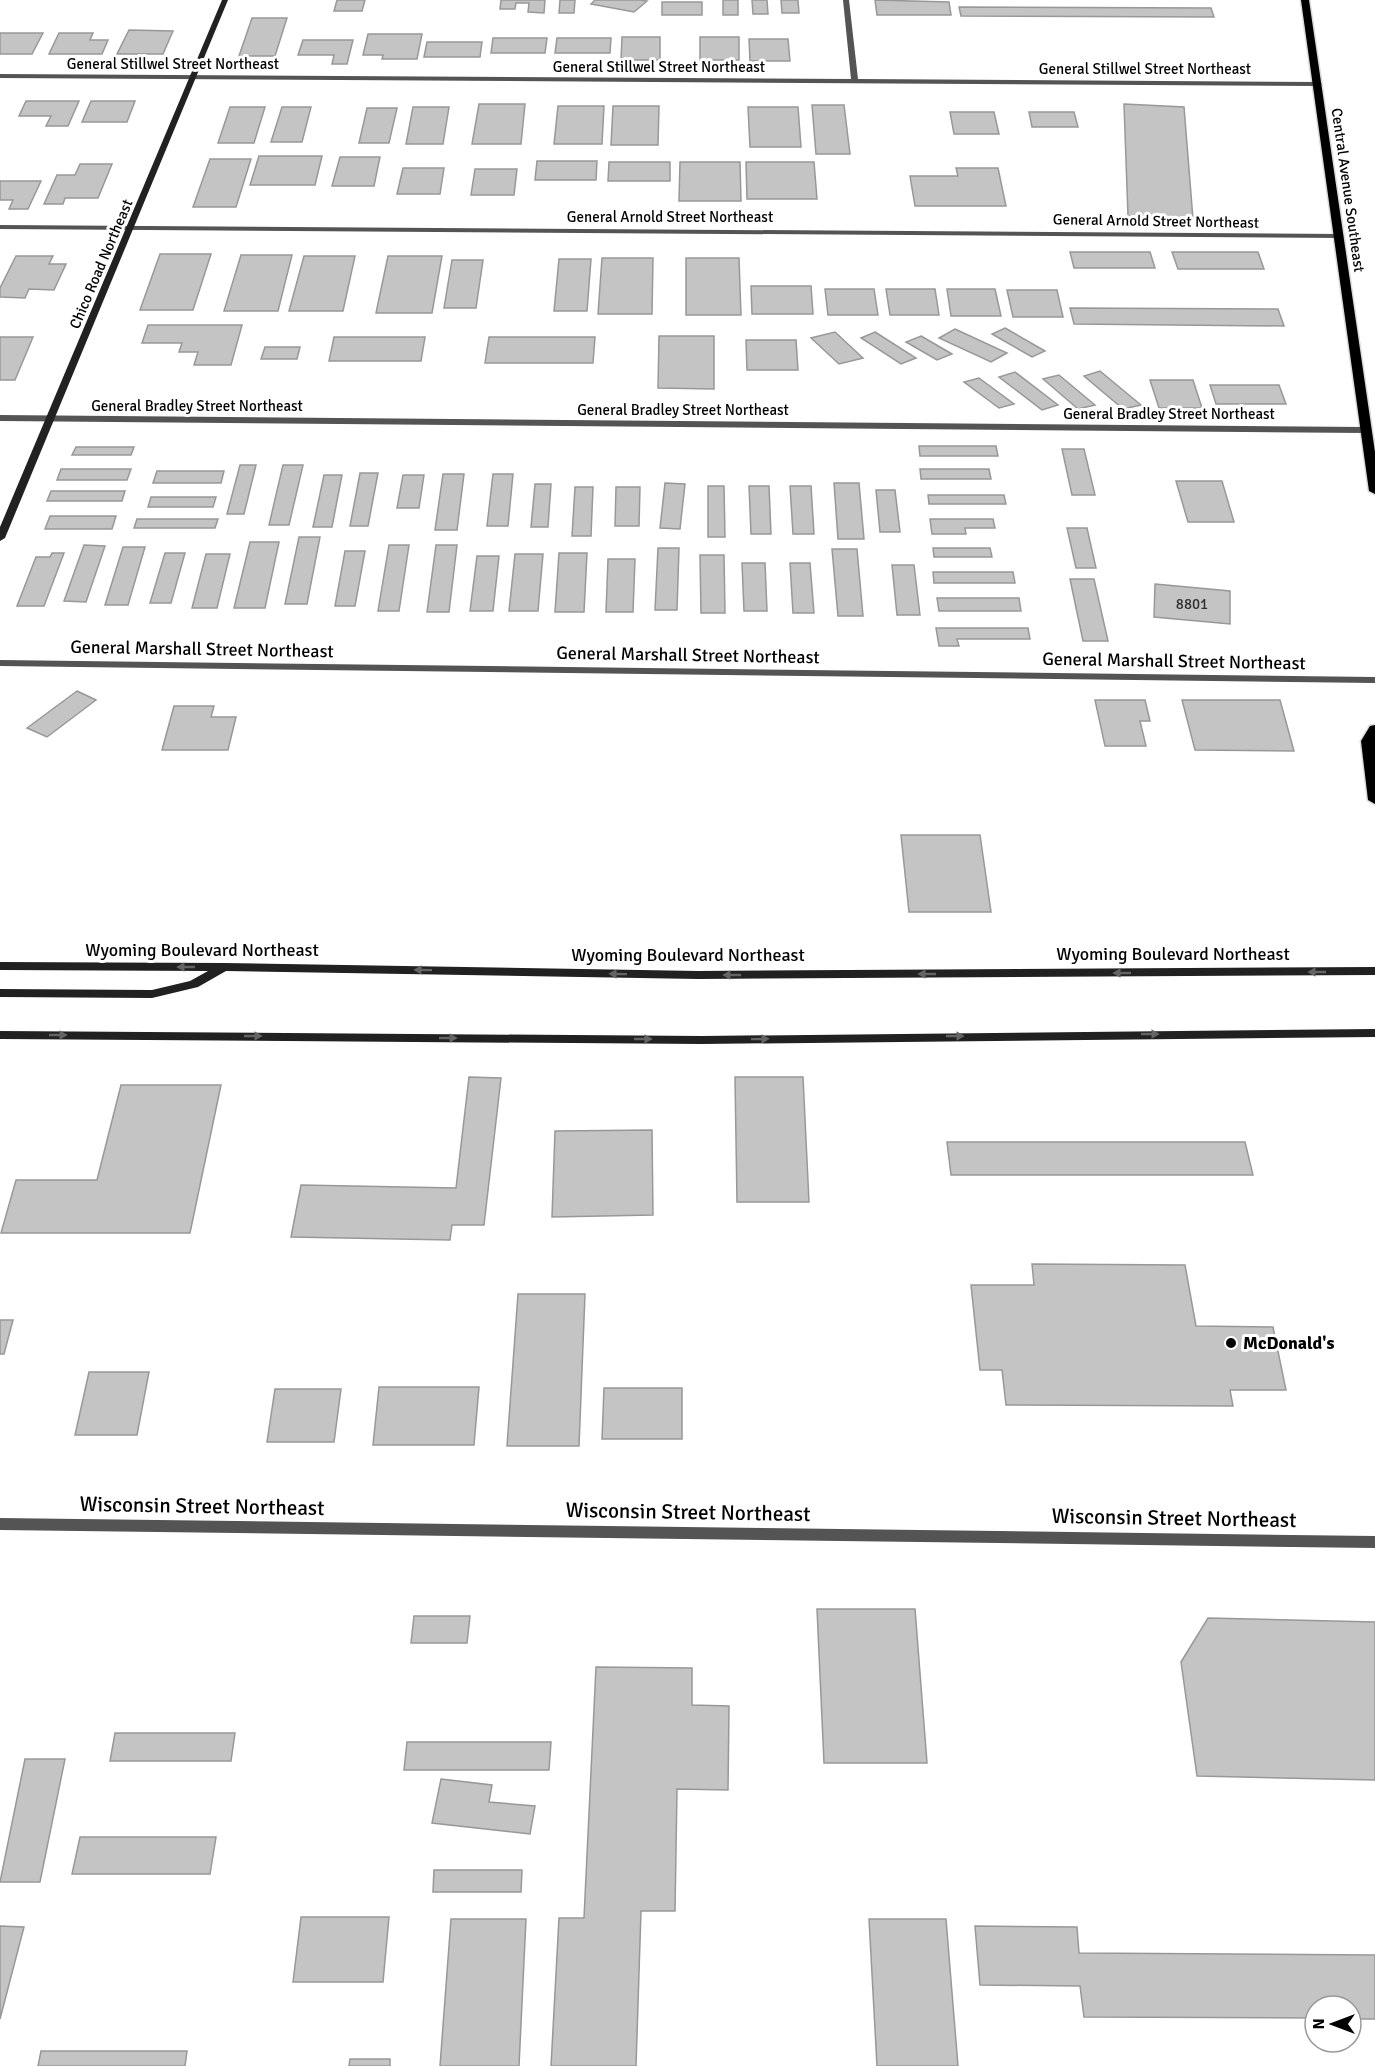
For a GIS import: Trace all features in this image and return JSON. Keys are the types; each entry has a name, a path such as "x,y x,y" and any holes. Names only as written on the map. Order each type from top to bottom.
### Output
{"main road":[{"name":"Chico Road Northeast","path":"0,538 48,418 132,228 225,0"},
{"name":"Central Avenue Southeast","path":"1305,0 1375,491"},
{"path":"1375,729 1368,741 1375,800"},
{"name":"Wyoming Boulevard Northeast","path":"0,966 223,967 698,975 1375,971"},
{"path":"0,993 152,994 194,984 223,967"},
{"path":"0,1035 702,1040 1375,1033"}],"street":[{"path":"846,0 855,82"},
{"name":"General Stillwel Street Northeast","path":"0,76 1318,84"},
{"name":"General Arnold Street Northeast","path":"0,227 1340,236"},
{"name":"General Bradley Street Northeast","path":"0,418 1365,430"},
{"name":"General Marshall Street Northeast","path":"0,663 1375,680"},
{"name":"Wisconsin Street Northeast","path":"0,1524 1375,1542"}],"building":[{"path":"337,0 365,0 362,11 334,11"},
{"path":"501,0 545,0 544,13 528,12 529,3 516,3 515,9 500,9"},
{"path":"560,0 575,0 574,13 559,13"},
{"path":"595,0 647,1 634,12 591,4"},
{"path":"723,0 738,0 738,15 723,15"},
{"path":"752,0 767,0 768,14 753,14"},
{"path":"781,0 798,0 799,13 782,13"},
{"path":"875,0 949,2 951,15 877,15"},
{"path":"662,2 702,2 702,15 662,15"},
{"path":"959,7 1211,8 1214,17 961,16"},
{"path":"252,18 287,18 275,56 239,56"},
{"path":"129,30 173,31 163,54 117,54"},
{"path":"0,33 43,33 32,54 0,54"},
{"path":"59,33 93,33 90,40 108,40 102,54 49,54"},
{"path":"368,34 422,34 417,59 382,59 383,55 363,55"},
{"path":"622,37 660,37 660,60 621,60"},
{"path":"700,37 739,37 739,60 700,60"},
{"path":"493,38 547,38 545,53 491,53"},
{"path":"557,38 611,38 610,53 555,53"},
{"path":"749,39 788,39 790,61 750,61"},
{"path":"303,40 353,40 347,64 332,64 334,55 298,55"},
{"path":"427,42 482,42 480,57 424,57"},
{"path":"26,101 79,101 68,126 46,126 51,116 19,116"},
{"path":"91,101 135,101 127,122 82,122"},
{"path":"479,104 525,104 521,144 472,144"},
{"path":"1124,104 1184,107 1193,219 1128,216"},
{"path":"812,105 844,105 850,154 816,154"},
{"path":"558,106 604,106 602,144 554,144"},
{"path":"613,106 659,106 658,145 611,145"},
{"path":"230,107 265,107 254,143 218,143"},
{"path":"282,107 311,107 302,142 271,142"},
{"path":"413,107 449,107 443,144 406,144"},
{"path":"748,107 798,107 801,147 750,147"},
{"path":"367,108 397,108 389,143 359,143"},
{"path":"950,112 994,112 999,134 954,134"},
{"path":"1029,112 1074,112 1078,127 1032,127"},
{"path":"259,156 322,156 315,185 250,185"},
{"path":"340,157 380,157 374,186 332,186"},
{"path":"210,159 251,159 236,207 193,207"},
{"path":"537,161 597,161 596,180 535,180"},
{"path":"609,162 670,162 670,181 608,181"},
{"path":"680,162 740,162 741,201 679,201"},
{"path":"746,162 814,162 817,199 747,199"},
{"path":"80,164 112,164 98,198 65,198 63,204 44,204 57,175 75,175"},
{"path":"403,168 444,168 440,194 397,194"},
{"path":"956,168 998,168 1006,206 915,206 910,176 958,176"},
{"path":"475,169 517,169 514,195 471,195"},
{"path":"0,181 41,181 28,209 9,209 13,200 0,200"},
{"path":"1070,252 1150,252 1155,268 1074,268"},
{"path":"1172,252 1258,252 1264,269 1178,269"},
{"path":"160,254 211,254 193,310 140,310"},
{"path":"241,255 292,255 278,311 224,311"},
{"path":"16,256 53,256 49,264 66,264 54,290 29,289 25,298 0,297 0,288"},
{"path":"304,256 355,256 343,311 289,311"},
{"path":"388,256 442,256 432,313 376,313"},
{"path":"602,258 653,258 652,314 598,314"},
{"path":"686,258 739,258 741,315 686,315"},
{"path":"559,259 591,259 587,311 554,311"},
{"path":"452,260 483,260 476,308 444,308"},
{"path":"751,286 811,286 813,314 752,314"},
{"path":"825,289 874,289 878,315 828,315"},
{"path":"886,289 935,289 939,315 890,315"},
{"path":"947,289 995,289 1001,316 951,316"},
{"path":"1007,290 1057,290 1063,317 1013,317"},
{"path":"1070,308 1278,309 1284,326 1074,324"},
{"path":"148,325 242,325 231,365 194,365 198,352 179,352 182,343 142,343"},
{"path":"1005,328 1045,351 1032,357 992,334"},
{"path":"955,329 1007,353 991,362 939,338"},
{"path":"835,332 863,358 839,364 811,338"},
{"path":"875,332 916,358 901,364 861,338"},
{"path":"659,336 714,336 714,389 658,388"},
{"path":"921,336 952,354 937,360 906,342"},
{"path":"0,337 33,337 15,380 0,380"},
{"path":"334,337 425,337 421,361 329,361"},
{"path":"489,337 595,337 593,363 485,363"},
{"path":"746,340 796,340 798,370 747,370"},
{"path":"265,347 300,347 297,359 261,359"},
{"path":"1100,371 1141,405 1123,409 1084,376"},
{"path":"1015,372 1058,405 1042,410 999,377"},
{"path":"1059,375 1095,405 1078,409 1043,379"},
{"path":"979,378 1014,404 999,408 964,382"},
{"path":"1150,380 1193,380 1202,408 1159,408"},
{"path":"1210,385 1279,385 1286,404 1216,404"},
{"path":"919,446 996,446 998,456 920,456"},
{"path":"76,447 134,447 131,455 72,455"},
{"path":"1062,449 1084,449 1095,495 1072,495"},
{"path":"240,465 256,465 244,514 227,514"},
{"path":"283,465 303,465 289,525 269,525"},
{"path":"61,469 131,469 127,480 57,480"},
{"path":"920,469 989,469 991,479 921,479"},
{"path":"157,471 224,471 221,483 153,483"},
{"path":"360,473 378,473 368,526 350,526"},
{"path":"443,474 464,474 457,530 435,530"},
{"path":"493,474 513,474 508,526 487,526"},
{"path":"324,475 342,475 332,527 313,527"},
{"path":"403,475 424,475 419,508 397,508"},
{"path":"1176,481 1222,481 1234,522 1188,522"},
{"path":"665,483 685,484 680,529 660,528"},
{"path":"834,483 859,483 864,539 838,539"},
{"path":"535,484 551,484 548,527 531,527"},
{"path":"708,486 724,486 725,537 708,537"},
{"path":"749,486 769,486 771,534 751,534"},
{"path":"790,486 811,486 814,534 793,534"},
{"path":"575,487 593,487 591,536 572,536"},
{"path":"616,487 640,487 639,526 615,526"},
{"path":"876,490 895,490 900,532 880,532"},
{"path":"51,491 125,491 122,501 47,501"},
{"path":"928,495 1004,495 1006,504 929,504"},
{"path":"151,497 216,497 213,507 148,507"},
{"path":"50,516 116,516 112,529 45,529"},
{"path":"137,519 218,519 215,528 134,528"},
{"path":"930,519 993,519 995,528 965,528 966,534 932,534"},
{"path":"1067,528 1087,528 1096,568 1076,568"},
{"path":"299,537 320,537 307,604 285,604"},
{"path":"250,542 279,542 265,608 234,608"},
{"path":"84,545 105,546 86,602 64,601"},
{"path":"389,545 409,545 399,611 378,611"},
{"path":"436,545 457,545 449,612 427,612"},
{"path":"123,547 145,547 128,605 105,605"},
{"path":"658,548 679,548 677,610 655,610"},
{"path":"933,548 990,548 992,557 934,557"},
{"path":"832,549 857,549 863,616 838,616"},
{"path":"345,551 365,551 355,606 335,606"},
{"path":"52,553 64,553 44,606 17,606 36,557 50,557"},
{"path":"165,553 185,553 171,603 150,603"},
{"path":"559,553 587,553 584,612 555,612"},
{"path":"206,554 230,554 217,608 192,608"},
{"path":"515,554 543,554 538,611 509,611"},
{"path":"700,555 724,555 725,613 701,613"},
{"path":"477,556 499,556 493,611 470,611"},
{"path":"608,559 635,559 633,612 606,612"},
{"path":"742,563 765,563 767,611 744,611"},
{"path":"790,563 810,563 814,613 793,613"},
{"path":"892,565 914,565 920,615 897,615"},
{"path":"933,572 1013,572 1015,583 934,583"},
{"path":"1070,579 1094,579 1108,641 1083,641"},
{"path":"1155,584 1230,591 1230,624 1154,617"},
{"path":"937,598 1019,598 1021,611 939,611"},
{"path":"936,628 1028,628 1030,639 957,639 959,646 939,646"},
{"path":"77,691 96,700 47,737 27,728"},
{"path":"1095,700 1145,700 1150,721 1140,721 1146,746 1105,746"},
{"path":"1182,700 1280,700 1294,751 1195,750"},
{"path":"174,706 214,706 211,717 236,717 228,750 162,750"},
{"path":"901,835 980,835 991,912 909,912"},
{"path":"469,1077 501,1078 484,1225 452,1225 450,1240 291,1237 301,1185 456,1188"},
{"path":"735,1077 803,1077 809,1202 737,1202"},
{"path":"121,1085 221,1085 190,1233 1,1233 16,1180 97,1180"},
{"path":"652,1130 653,1215 552,1217 555,1131"},
{"path":"947,1142 1245,1142 1253,1175 951,1175"},
{"path":"1032,1264 1185,1265 1196,1326 1273,1327 1286,1390 1230,1390 1233,1406 1006,1405 1002,1370 980,1370 971,1285 1034,1285"},
{"path":"518,1294 585,1294 579,1446 507,1446"},
{"path":"0,1320 13,1320 4,1354 0,1354"},
{"path":"89,1372 149,1372 137,1435 75,1435"},
{"path":"379,1387 479,1387 474,1445 373,1445"},
{"path":"604,1388 682,1388 682,1439 602,1439"},
{"path":"275,1389 341,1389 334,1442 267,1442"},
{"path":"817,1609 915,1609 927,1763 824,1763"},
{"path":"414,1616 470,1616 467,1643 411,1643"},
{"path":"1208,1618 1375,1622 1375,1780 1197,1776 1181,1662"},
{"path":"596,1667 692,1668 692,1705 729,1706 728,1790 677,1789 675,1911 641,1911 636,2066 551,2066 559,1918 584,1918"},
{"path":"115,1733 235,1733 231,1761 110,1761"},
{"path":"407,1742 551,1742 549,1770 404,1770"},
{"path":"25,1759 65,1759 40,1882 0,1882"},
{"path":"441,1779 492,1785 489,1802 535,1806 530,1834 432,1823"},
{"path":"80,1837 216,1837 210,1874 72,1874"},
{"path":"434,1870 522,1870 521,1892 433,1892"},
{"path":"301,1917 389,1917 383,1982 293,1982"},
{"path":"451,1919 526,1919 519,2066 440,2066"},
{"path":"869,1919 946,1919 958,2066 877,2066"},
{"path":"0,1926 24,1927 0,2019"},
{"path":"975,1926 1077,1927 1079,1953 1375,1955 1375,2019 1363,2019 1363,1994 1303,1994 1303,2018 1084,2017 1080,1986 980,1985"},
{"path":"41,2051 187,2051 185,2066 38,2066"},
{"path":"350,2059 390,2059 390,2066 349,2066"}],"place":[{"name":"McDonald's","path":"1231,1343"}]}
